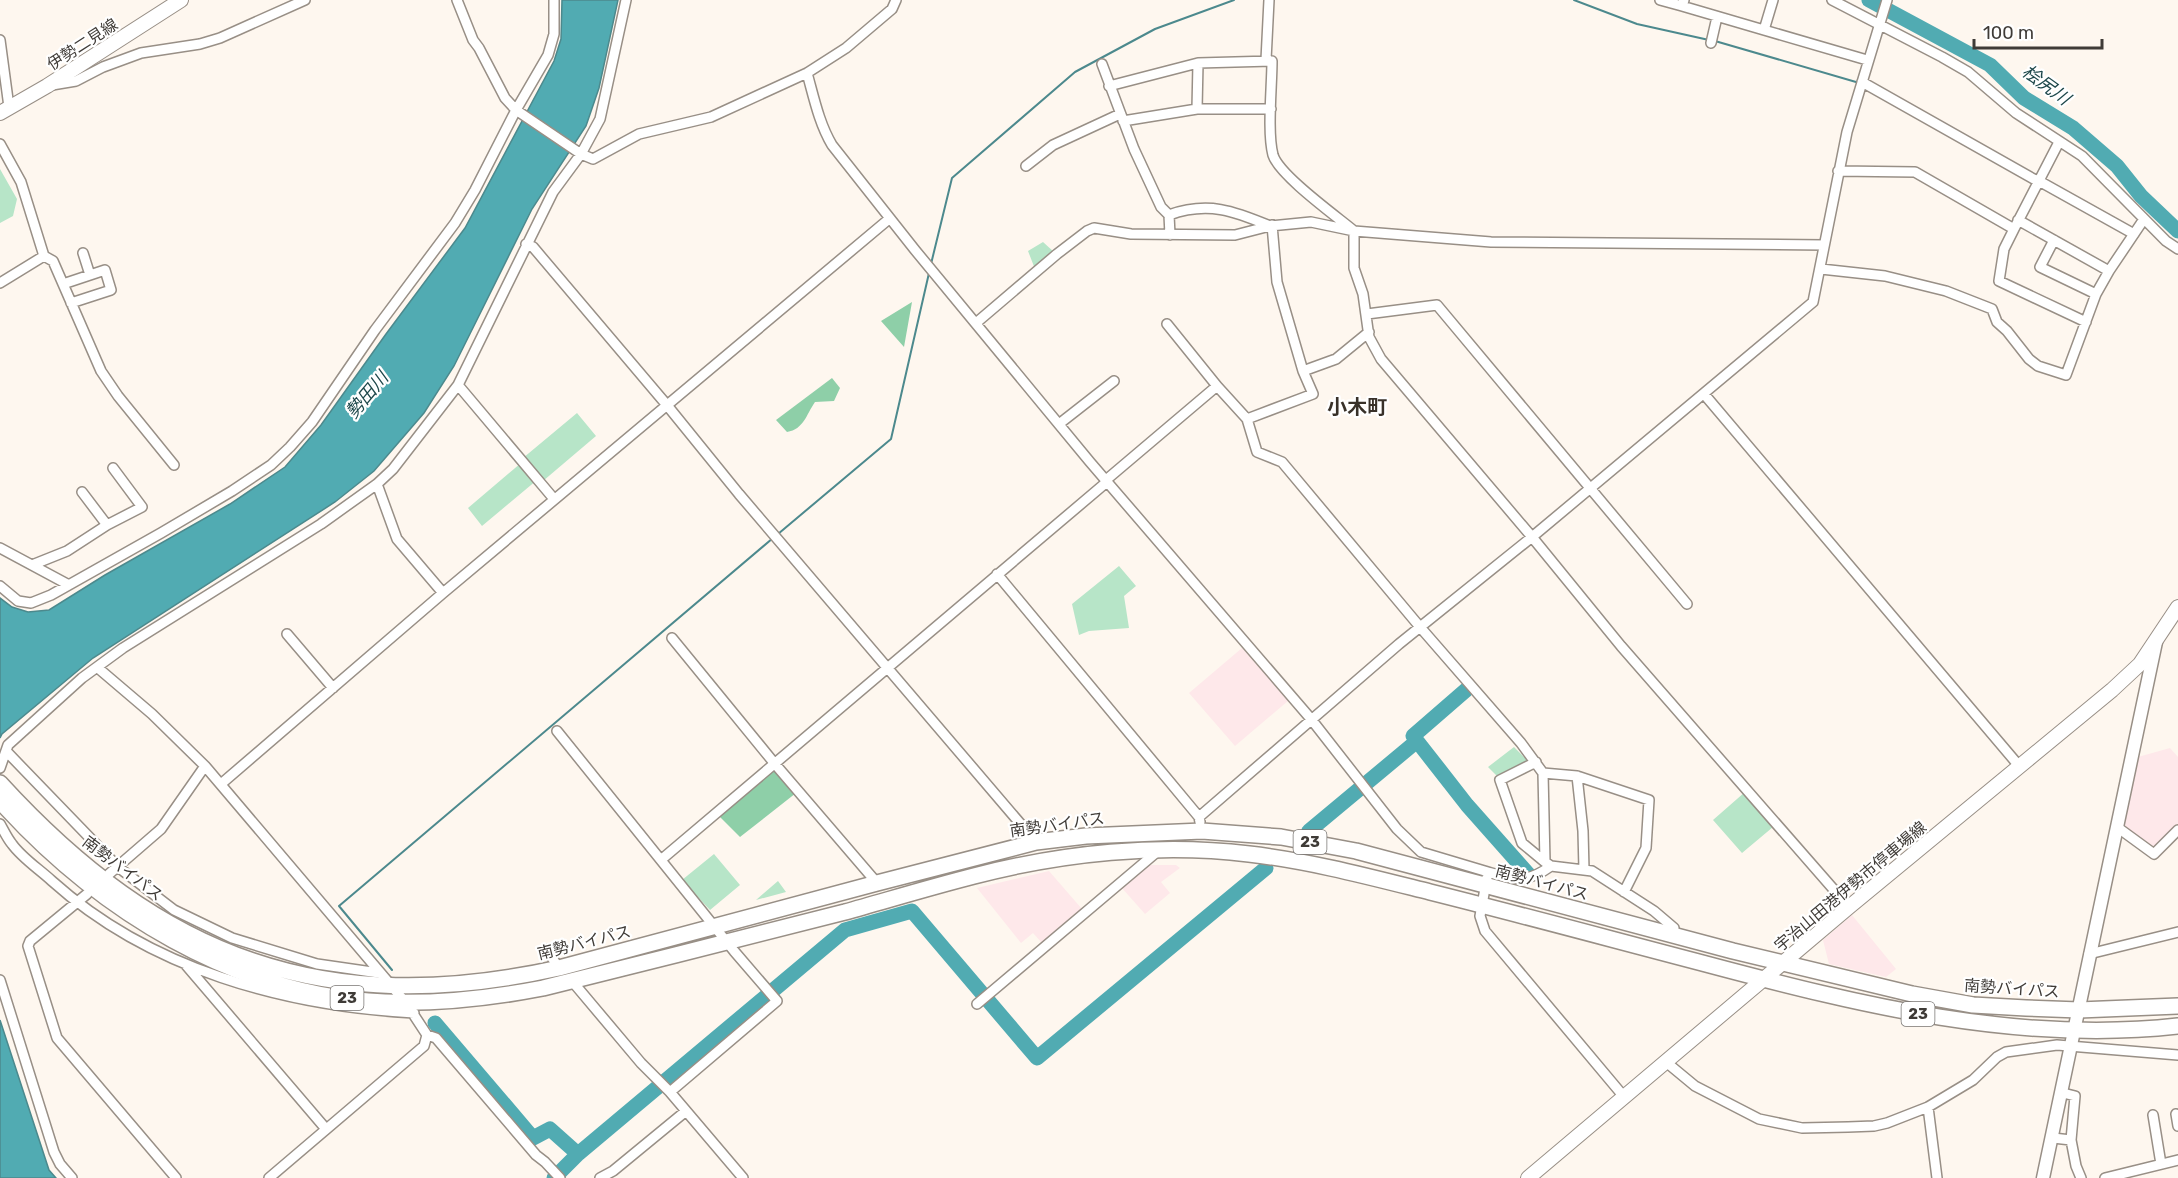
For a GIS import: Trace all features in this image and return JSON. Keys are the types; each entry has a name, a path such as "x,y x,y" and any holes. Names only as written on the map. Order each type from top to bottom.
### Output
{"highway":[{"name":"南勢バイパス","path":"0,783 20,813 77,874 116,905 160,933 193,951 249,976 294,988 410,1008 450,1000 514,993 572,981 988,873 1053,860 1102,853 1212,850 1300,861 1480,904 1763,980 1962,1022 2075,1030 2178,1026"},
{"name":"南勢バイパス","path":"0,801 20,813 124,895 162,920 204,942 252,962 334,982 416,987 511,978 559,968 1036,842 1201,824 1313,843 1436,871 1486,879 1782,964 1912,994 1973,1005 2079,1010 2178,1006"}],"main road":[{"name":"伊勢二見線","path":"4,110 47,86 181,0"},
{"name":"宇治山田港伊勢市停車場線","path":"1530,1177 1849,907 2020,768 2129,675 2157,641 2178,607"}],"street":[{"path":"47,86 76,81 103,67 141,53 200,44 220,38 305,0"},
{"path":"457,0 473,40 499,90 516,110 580,153 593,159 639,134 711,117 807,73 846,48 892,9 896,0"},
{"path":"0,585 18,601 31,603 51,595 231,491 271,465 290,447 312,422 375,330 455,223 475,190 550,49 554,34 554,0"},
{"path":"0,768 8,745 82,678 123,648 321,524 377,484 399,461 458,385 553,192 600,119 626,0"},
{"path":"1266,60 1269,0"},
{"path":"1660,0 1683,3 1718,17 1867,60"},
{"path":"1764,30 1773,0"},
{"path":"1832,0 1957,65 2016,113 2082,156 2166,241 2178,249"},
{"path":"997,574 1201,824 1311,719 1813,302 1847,132 1887,0"},
{"path":"1711,40 1718,17"},
{"path":"0,40 4,110"},
{"path":"1109,86 1198,63 1272,61 1273,156 1283,171 1354,231"},
{"path":"1197,109 1198,63"},
{"path":"1102,64 1121,117 1161,207 1169,215 1170,235"},
{"path":"807,73 824,132 889,219 1107,481 1311,719 1397,829 1421,852 1486,879 1519,880 1538,876 1548,864 1543,773 1536,762 1282,462 1257,452 1247,419 1167,324"},
{"path":"1862,82 2134,234"},
{"path":"1026,166 1053,145 1121,117 1197,109 1271,109"},
{"path":"2059,142 2004,249 1998,280 2086,322"},
{"path":"0,144 24,190 44,256 53,261 101,371 118,396 174,465"},
{"path":"1838,171 1914,172 2016,224 2054,240 2109,271"},
{"path":"1169,215 1181,210 1210,208 1233,210 1271,225"},
{"path":"221,784 666,404 889,219"},
{"path":"1821,269 1885,276 1946,291 1992,309 1998,322 2029,358 2038,366 2066,375 2096,294 2144,219"},
{"path":"976,323 1087,231 1094,228 1131,234 1235,235 1271,225 1311,222 1354,231 1491,242 1824,245"},
{"path":"1247,419 1313,394 1277,282 1271,225"},
{"path":"1354,231 1353,268 1363,294 1369,332 1381,359 1621,646 1849,907"},
{"path":"2054,240 2040,267 2096,294"},
{"path":"526,244 533,247 781,544 1036,842"},
{"path":"83,253 90,275"},
{"path":"0,283 44,256"},
{"path":"63,284 105,270 111,290 71,303"},
{"path":"1367,314 1437,305 1687,604"},
{"path":"1304,371 1336,359 1369,332"},
{"path":"1059,424 1114,381"},
{"path":"458,385 554,499"},
{"path":"662,860 1217,386"},
{"path":"1704,394 2020,768"},
{"path":"32,565 67,551 107,525 142,507 113,468"},
{"path":"377,484 397,539 443,593"},
{"path":"82,492 107,525"},
{"path":"0,548 69,585"},
{"path":"286,634 333,688"},
{"path":"672,638 775,764 877,883"},
{"path":"2043,1178 2063,1093 2090,954 2157,641"},
{"path":"98,668 152,714 205,766 410,1008 427,1035 436,1038 536,1155 560,1178"},
{"path":"557,731 777,1001 670,1092"},
{"path":"6,751 118,867 174,910 232,938 317,964 379,973"},
{"path":"1536,762 1500,780 1522,843 1548,864 1592,871 1654,911 1674,927"},
{"path":"109,874 161,829 205,766"},
{"path":"1543,773 1577,776 1649,800 1646,848 1624,892"},
{"path":"1577,776 1584,870"},
{"path":"0,824 12,845 76,903 121,933 185,964 261,989 331,1004 410,1008"},
{"path":"2117,827 2154,854 2178,830"},
{"path":"977,1004 1158,851"},
{"path":"1486,879 1480,904 1480,916 1485,931 1624,1098"},
{"path":"87,894 30,941 28,946 57,1038 176,1178"},
{"path":"2090,954 2178,932"},
{"path":"546,949 559,968"},
{"path":"185,964 326,1129"},
{"path":"0,980 54,1152 60,1164 72,1178"},
{"path":"572,981 743,1178"},
{"path":"269,1178 424,1046 427,1035"},
{"path":"1666,1062 1695,1086 1760,1119 1802,1128 1874,1126 1902,1119 1928,1107 1973,1080 1997,1057 2006,1052 2056,1045 2178,1055"},
{"path":"2063,1093 2075,1096 2071,1140 2081,1178"},
{"path":"1928,1107 1937,1178"},
{"path":"600,1178 613,1171 686,1112"},
{"path":"2176,1114 2178,1126"},
{"path":"2153,1115 2161,1164"},
{"path":"2053,1138 2071,1140"},
{"path":"2105,1178 2177,1162"}],"shaded area":[{"path":"1242,648 1288,701 1235,746 1189,693"},
{"path":"2170,748 2178,757 2178,824 2156,848 2122,826 2138,757"},
{"path":"1149,865 1176,865 1180,868 1161,882 1170,893 1145,914 1121,887"},
{"path":"1049,871 1082,909 1042,943 1033,933 1021,943 977,888"},
{"path":"1852,915 1896,969 1886,977 1829,964 1823,940"}],"green space":[{"path":"0,169 17,199 13,216 0,223"},
{"path":"1043,242 1054,252 1035,269 1028,251"},
{"path":"912,302 904,347 881,321"},
{"path":"832,378 840,388 834,401 815,402 801,425 787,432 776,420"},
{"path":"577,413 596,436 543,481 523,458"},
{"path":"521,463 537,480 482,526 468,508"},
{"path":"1119,566 1136,586 1124,596 1129,628 1089,631 1079,635 1072,604"},
{"path":"1514,747 1528,761 1498,777 1488,767"},
{"path":"775,768 796,793 740,837 718,815"},
{"path":"1745,792 1773,827 1742,853 1713,820"},
{"path":"714,854 740,885 710,910 682,880"},
{"path":"778,881 786,892 756,900"}],"water":[{"name":"勢田川","path":"562,0 618,0 599,88 586,126 532,209 454,366 424,413 374,471 335,502 93,658 0,738 0,598 12,607 28,612 49,610 105,575 230,504 285,467 321,425 465,228 554,61 561,39"},
{"path":"0,1020 49,1170 56,1178 0,1178"}],"waterway":[{"path":"931,264 952,178 1075,72 1155,29 1234,0"},
{"path":"1574,0 1637,24 1709,40"},
{"name":"桧尻川","path":"1869,0 1990,65 2024,98 2073,128 2117,166 2141,196 2178,231"},
{"path":"1715,41 1856,82"},
{"path":"778,534 891,439 929,273"},
{"path":"392,970 339,906 773,538"},
{"path":"1309,831 1417,741 1413,736 1466,690"},
{"path":"1417,741 1467,805 1529,875"},
{"path":"578,1154 845,930 912,911 1037,1058 1266,868"},
{"path":"435,1023 533,1138 550,1129 578,1154 554,1178"}],"district":[{"name":"小木町","path":"1357,407"}]}
